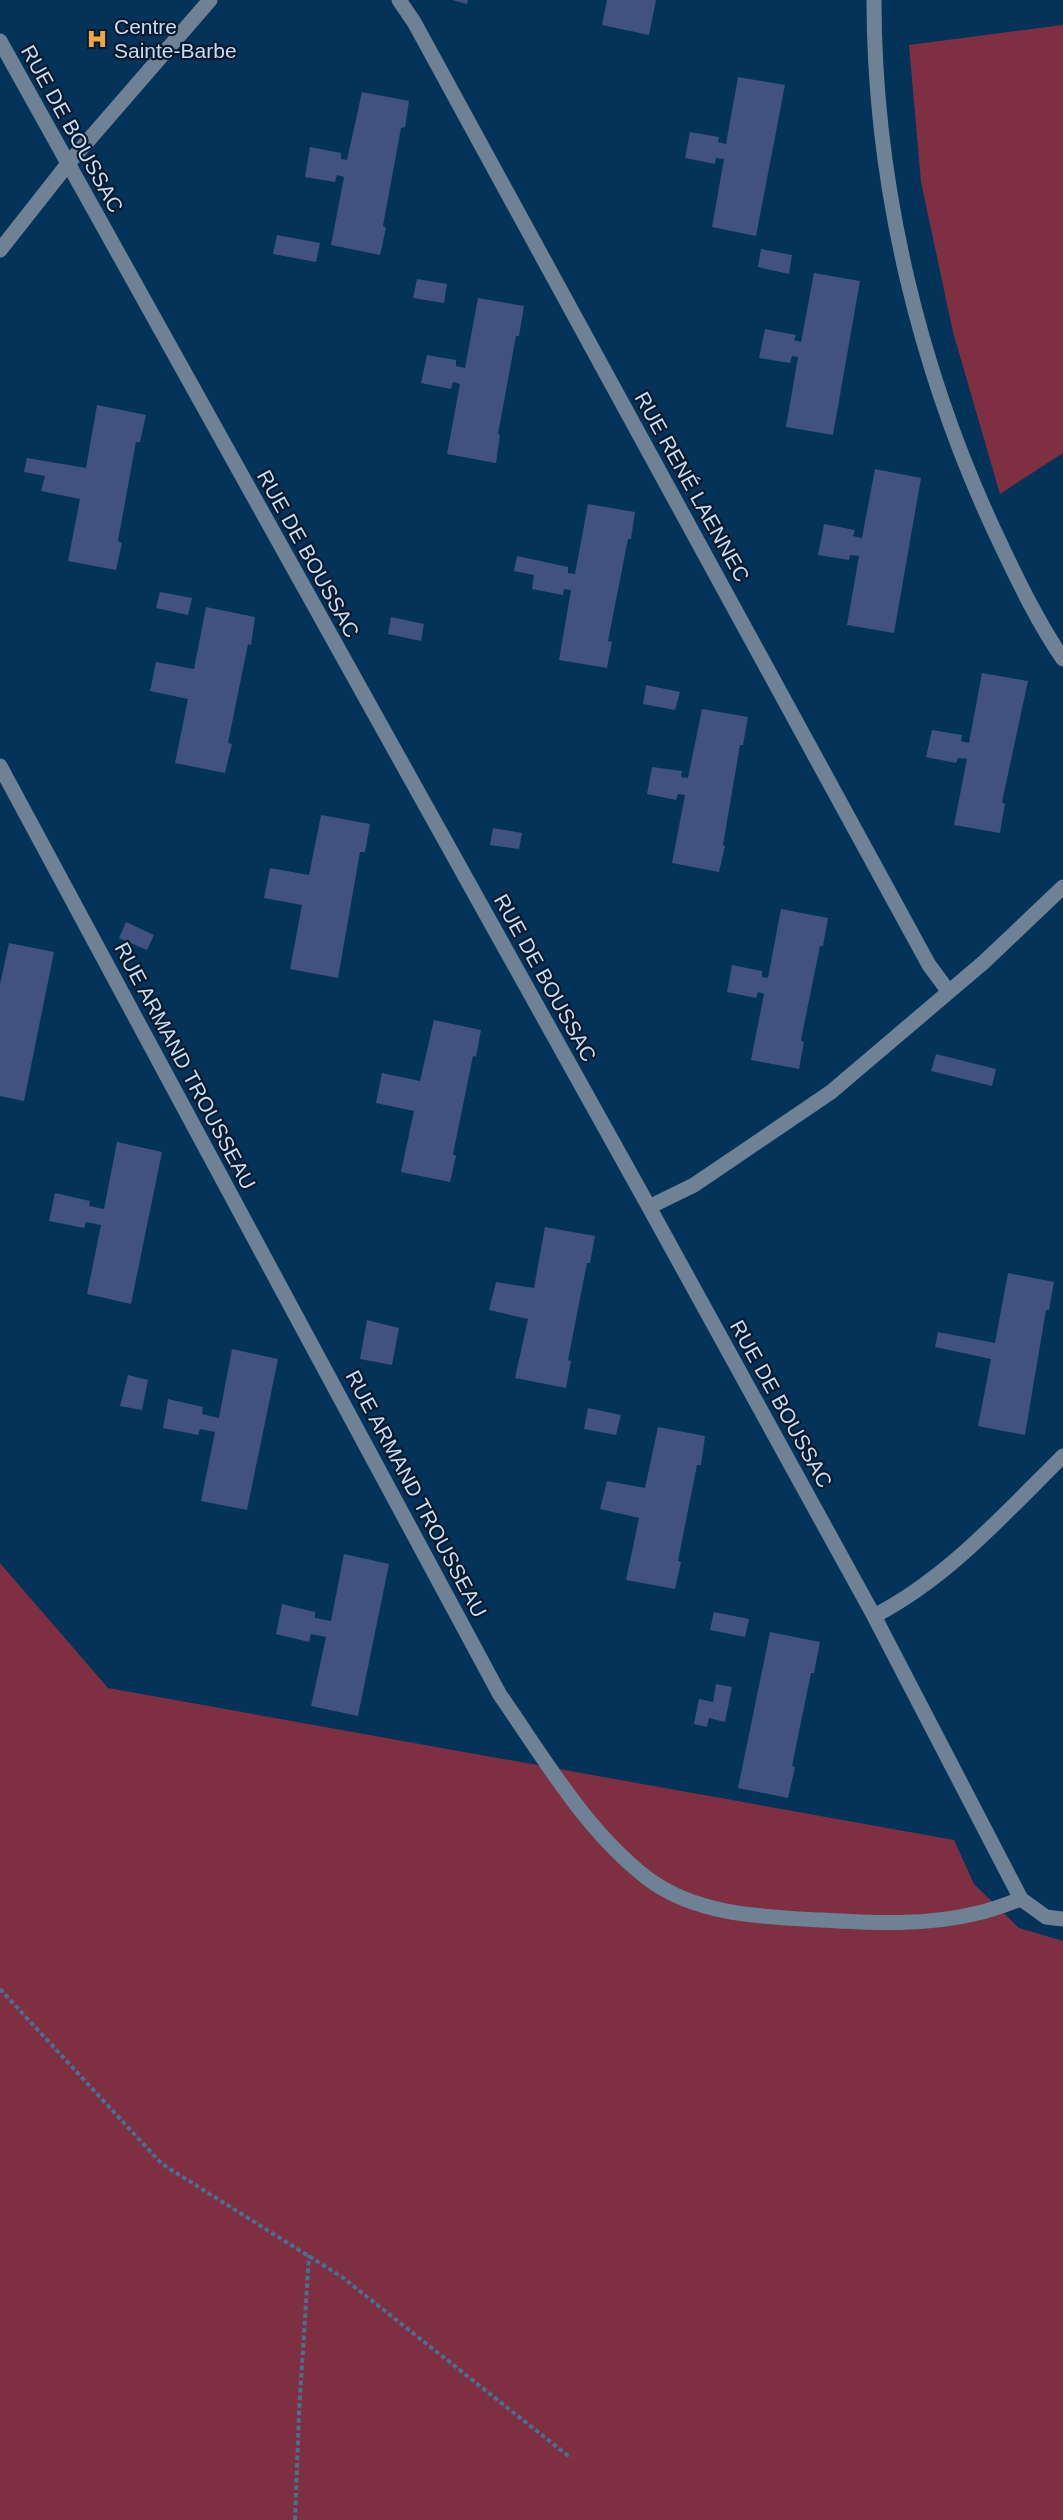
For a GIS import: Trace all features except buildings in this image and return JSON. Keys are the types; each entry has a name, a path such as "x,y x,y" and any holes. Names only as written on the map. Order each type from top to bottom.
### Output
{"street":[{"path":"0,250 67,165 210,0"},
{"name":"RUE RENÉ LAENNEC","path":"399,0 414,22 923,954 949,992"},
{"path":"874,0 876,83 888,171 900,245 921,331 954,435 985,512 1016,576 1063,658"},
{"name":"RUE DE BOUSSAC","path":"0,41 649,1207 874,1617 1021,1899 1046,1917 1063,1919"},
{"name":"RUE ARMAND TROUSSEAU","path":"0,766 500,1695 574,1801 609,1844 649,1879 692,1902 746,1916 894,1924 978,1913 1021,1899"},
{"path":"649,1207 694,1185 831,1092 949,992 1063,887"},
{"path":"874,1617 899,1603 957,1560 1063,1456"}],"path":[{"path":"0,1989 162,2164 309,2254 342,2277 571,2458"},
{"path":"295,2520 309,2254"}],"shaded area":[{"path":"1063,25 1063,453 1000,494 953,332 921,182 909,45"},
{"path":"0,1563 108,1688 954,1840 974,1884 1019,1928 1063,1941 1063,2520 0,2520"}],"place":[{"name":"Centre Sainte-Barbe","path":"97,39"}]}
